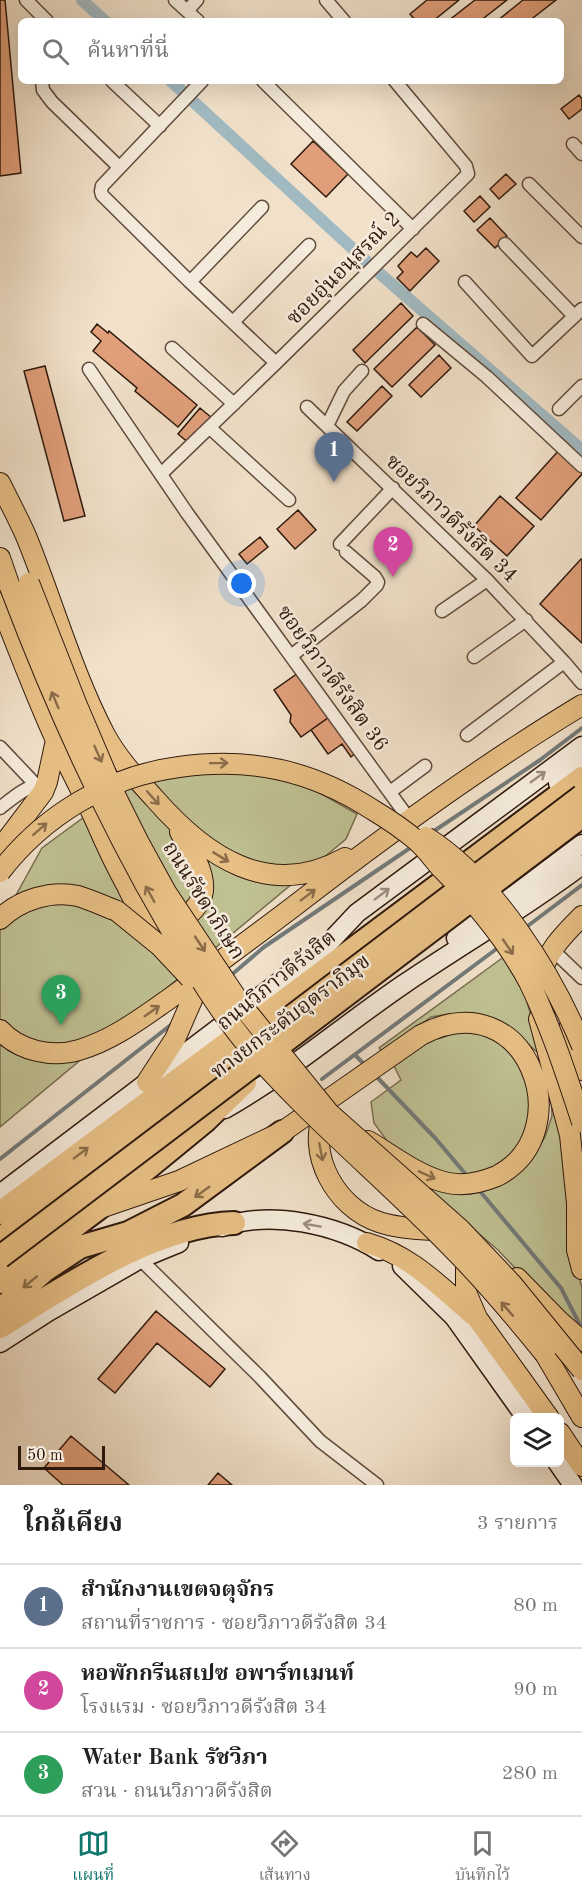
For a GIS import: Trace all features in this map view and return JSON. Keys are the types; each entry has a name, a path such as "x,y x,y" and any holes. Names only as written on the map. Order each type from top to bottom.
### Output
{"highway":[{"name":"ถนนวิภาวดีรังสิต","path":"0,1213 582,778"},
{"name":"ทางยกระดับอุตราภิมุข","path":"0,1239 582,796"},
{"name":"ทางยกระดับอุตราภิมุข","path":"0,1257 582,816"},
{"path":"0,1282 99,1208 205,1121 239,1086 582,829"},
{"path":"0,1310 45,1270 80,1248 128,1233 183,1205 282,1132"},
{"path":"0,1327 66,1286 130,1252 206,1226 234,1223"}],"main road":[{"name":"ถนนรัชดาภิเษก","path":"0,485 13,591 76,703 112,788 166,892 240,1003 301,1080 340,1124 461,1230 512,1284 582,1370"},
{"path":"0,485 25,535 77,672 106,736 134,777 175,822 206,848 231,863 272,874 309,872 336,862 400,825"},
{"name":"ถนนรัชดาภิเษก","path":"0,558 44,674 102,805 152,898 224,1016 253,1052 303,1106 451,1247 582,1400"},
{"path":"13,591 56,740 139,909 149,921 161,926 176,922 191,912 203,893 199,868 175,822"},
{"path":"0,1030 15,1042 44,1053 68,1053 102,1042 128,1028 211,969 400,825 498,757 582,705"},
{"path":"0,849 37,801 56,740"},
{"name":"ถนนวิภาวดีรังสิต","path":"0,1194 324,948 357,913 582,746"},
{"path":"0,872 48,822 94,794 144,773 195,764 222,763 276,768 307,776 350,795 400,825 420,833 434,842 479,881 537,959 567,1009 580,1056"},
{"path":"324,948 355,934 375,921 582,764"},
{"path":"41,783 74,790 87,804"},
{"path":"400,825 467,892 514,957 553,1035 582,1122"},
{"path":"205,1121 253,1093 404,984 459,936 574,860 582,844"},
{"path":"0,919 29,900 57,895 76,896 117,911 160,946 224,1016"},
{"path":"580,1056 555,989 555,975 560,957 581,917"},
{"path":"581,917 550,951 545,962 538,988 538,1015 570,1135 577,1203 577,1250 582,1269"},
{"path":"147,1082 175,1039 211,969"},
{"path":"99,1208 179,1181 282,1132 404,1047 432,1029 451,1023 469,1023 501,1032 523,1048 532,1059 544,1095 538,1135 531,1149 511,1168 475,1183 444,1182 424,1175 340,1124"},
{"path":"331,1096 322,1116 319,1143 327,1173 344,1200 356,1210 380,1222 449,1232 473,1239 495,1255 558,1320 582,1341"},
{"path":"0,1343 48,1312 140,1259 187,1239 234,1223 265,1219 333,1229 349,1234 397,1262 454,1317 522,1413"},
{"path":"367,1244 394,1252 414,1265 477,1318"},
{"path":"522,1283 479,1262 466,1270 466,1292 477,1318 545,1413"},
{"path":"544,1354 582,1417"},
{"path":"564,1443 571,1460 573,1485"}],"street":[{"path":"26,0 43,18"},
{"path":"175,0 195,18"},
{"path":"187,11 197,0"},
{"path":"326,0 341,18"},
{"path":"42,84 43,90 52,102 119,167"},
{"path":"115,84 160,126"},
{"path":"199,84 102,186 102,195 276,363"},
{"path":"266,84 413,229"},
{"name":"ซอยอุ่นอนุสรณ์ 2","path":"161,474 466,177 468,171 466,166 398,84"},
{"path":"529,184 582,237"},
{"path":"190,282 262,207"},
{"path":"465,282 532,356 578,312 505,244"},
{"path":"233,322 309,245"},
{"path":"423,324 487,377 582,466"},
{"path":"172,348 234,404"},
{"name":"ซอยวิภาวดีรังสิต 36","path":"89,369 161,474 390,792 400,825"},
{"path":"327,426 344,391 362,371"},
{"path":"559,409 582,386"},
{"name":"ซอยวิภาวดีรังสิต 34","path":"307,407 487,580 582,683"},
{"path":"210,428 289,500"},
{"path":"291,656 362,600 377,585 375,577 343,548 393,489"},
{"path":"442,611 487,580"},
{"path":"474,657 526,620"},
{"path":"467,735 564,662"},
{"path":"0,747 41,783 20,792 0,808"},
{"path":"390,792 425,766"},
{"path":"560,957 582,978"},
{"path":"140,1259 260,1377 320,1441 377,1485"}],"green space":[{"path":"237,766 288,775 357,814 346,839 0,1127 0,924 42,848 125,787 159,776"},
{"path":"505,956 521,982 554,1093 570,1164 575,1262 582,1288 582,1335 570,1326 498,1250 413,1177 374,1123 371,1102 401,1080 392,1062 425,1038 456,1028 491,1036 521,1061 534,1116 514,1153 493,1167 505,1182 530,1162 545,1137 552,1116 551,1094 538,1053 517,1034 474,1015 449,1014 431,1017 383,1053 379,1048"}],"building":[{"path":"0,0 5,0 21,173 0,176"},
{"path":"427,0 459,0 437,18 413,18 410,14"},
{"path":"475,0 507,0 484,18 452,18"},
{"path":"523,0 556,0 533,18 501,18"},
{"path":"579,95 582,99 582,109 569,119 561,109"},
{"path":"313,141 348,174 326,197 291,164"},
{"path":"506,174 516,184 499,199 490,189"},
{"path":"480,196 490,207 474,222 464,211"},
{"path":"490,218 507,236 495,248 477,230"},
{"path":"426,248 439,261 410,291 397,278 403,272 398,266 411,252 417,257"},
{"path":"401,303 413,316 365,363 353,350"},
{"path":"97,324 108,333 109,331 197,405 178,427 135,391 137,388 93,351 101,341 91,332"},
{"path":"417,327 435,345 392,387 374,369"},
{"path":"439,355 451,368 421,397 409,385"},
{"path":"45,366 85,516 64,521 24,371"},
{"path":"382,386 392,396 357,431 347,422"},
{"path":"200,408 212,418 190,444 178,434"},
{"path":"560,449 582,470 582,474 541,520 516,498"},
{"path":"500,496 534,526 507,556 474,526"},
{"path":"298,510 316,530 295,549 277,529"},
{"path":"260,537 268,547 247,564 239,554"},
{"path":"582,560 582,643 540,604"},
{"path":"301,671 332,715 301,737 290,722 291,715 274,690"},
{"path":"332,715 358,751 351,757 342,744 328,754 311,730"},
{"path":"156,1311 225,1369 210,1387 157,1343 115,1393 98,1379"},
{"path":"71,1436 129,1485 63,1485 44,1468"},
{"path":"218,1473 232,1485 208,1485"}],"waterway":[{"path":"82,0 102,18"},
{"path":"174,84 378,272 582,450"},
{"path":"431,833 540,760 582,728"},
{"path":"229,977 264,947 413,846"},
{"path":"525,928 582,885"},
{"path":"322,1079 499,947"},
{"path":"0,1159 172,1024"},
{"path":"355,1055 367,1067"},
{"path":"374,1074 436,1139 468,1177"},
{"path":"479,1190 561,1288 582,1329"}],"place":[{"name":"สำนักงานเขตจตุจักร","path":"334,482"},
{"name":"หอพักกรีนสเปซ อพาร์ทเมนท์","path":"393,577"},
{"name":"Water Bank รัชวิภา","path":"61,1025"}]}
